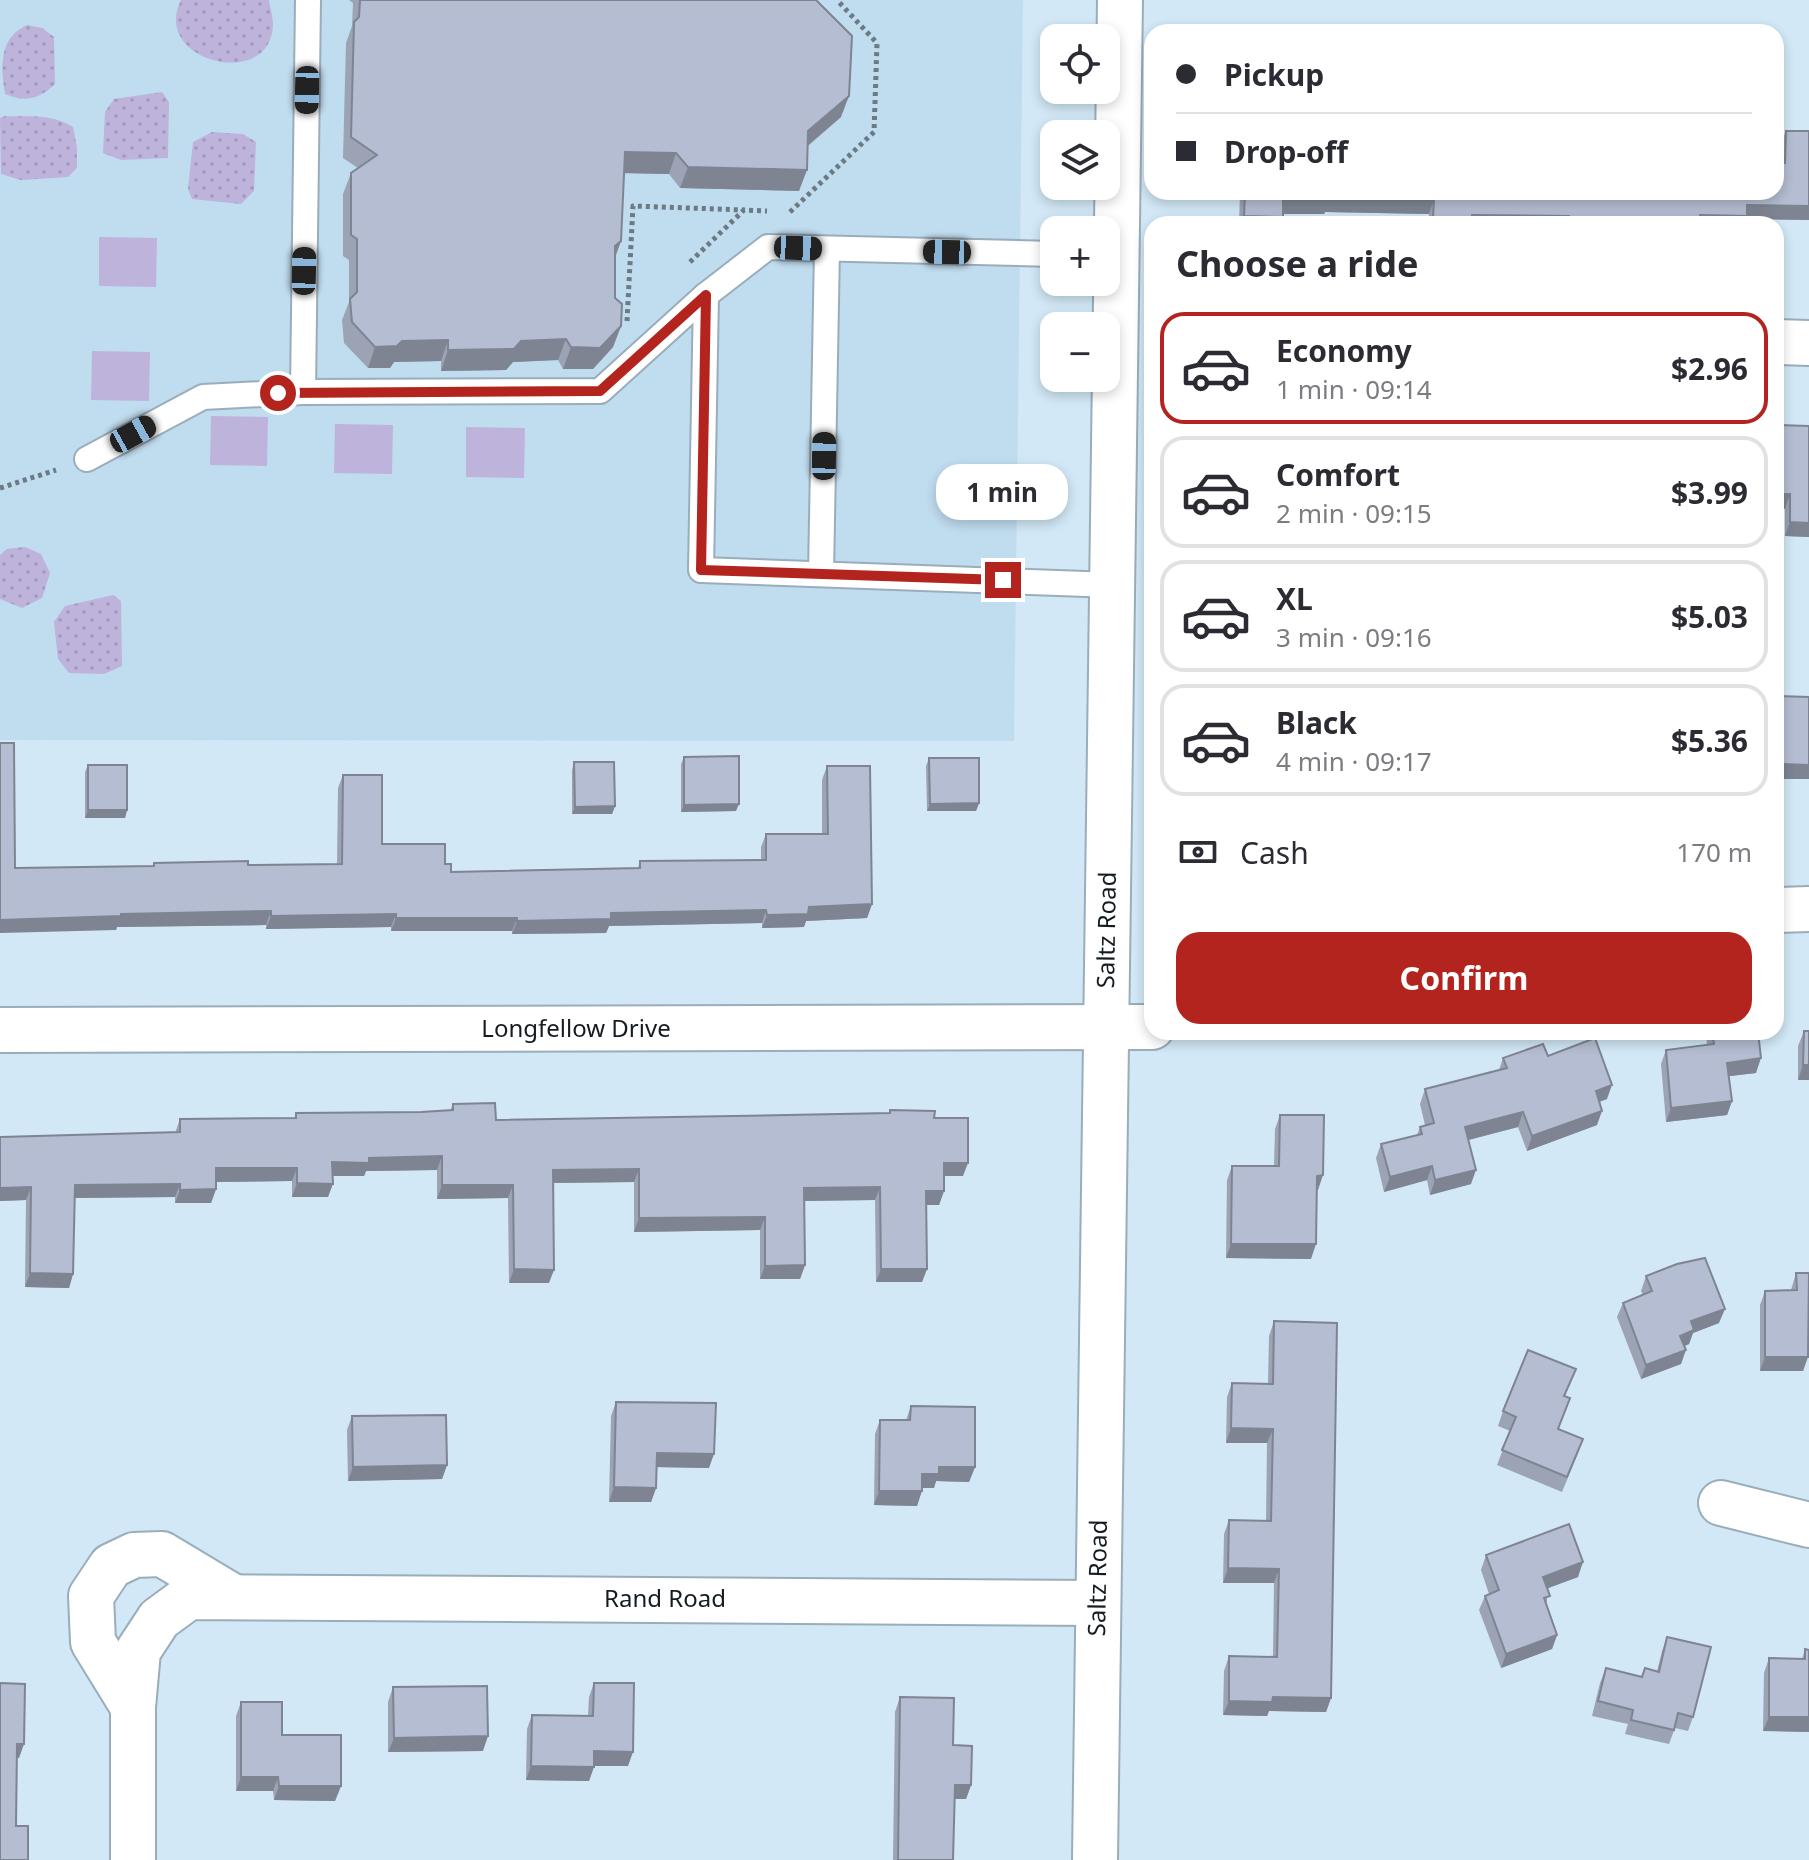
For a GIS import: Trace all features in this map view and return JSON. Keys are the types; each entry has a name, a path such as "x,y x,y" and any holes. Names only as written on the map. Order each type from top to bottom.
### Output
{"street":[{"name":"Saltz Road","path":"1112,216 1120,0"},
{"name":"Saltz Road","path":"1095,1860 1113,585 1134,336 1120,287"},
{"path":"1784,342 1809,343"},
{"path":"1784,910 1809,909"},
{"name":"Longfellow Drive","path":"0,1030 1144,1027"},
{"path":"1721,1503 1809,1525"},
{"path":"133,1860 133,1707 93,1642 91,1596 111,1566 134,1555 162,1554 232,1596"},
{"name":"Rand Road","path":"133,1707 138,1651 159,1619 189,1597 1098,1603"}],"lane":[{"path":"303,392 308,0"},
{"path":"87,459 203,397 303,392 600,391 706,295 768,247 1040,254"},
{"path":"821,574 827,249"},
{"path":"706,295 701,570 1113,585"}],"path":[{"path":"790,212 874,132 877,43 837,0"},
{"path":"0,488 87,459"}],"shaded area":[{"path":"0,0 1023,0 1014,741 0,740"},
{"path":"181,0 269,0 273,25 267,45 253,58 235,62 215,60 196,53 182,39 176,22"},
{"path":"27,25 42,28 54,37 55,84 37,96 25,99 5,94 3,62 11,37"},
{"path":"162,92 169,102 168,158 121,160 103,153 105,112 114,99"},
{"path":"0,118 48,118 73,127 77,168 68,177 21,180 1,174"},
{"path":"212,132 243,134 256,142 254,191 241,204 192,199 188,189 193,142"},
{"path":"99,237 157,238 156,287 99,286"},
{"path":"92,351 150,352 149,401 91,400"},
{"path":"211,416 268,417 267,466 210,465"},
{"path":"335,424 393,425 392,474 334,473"},
{"path":"466,427 525,428 524,478 466,477"},
{"path":"25,547 41,554 50,573 42,598 22,608 0,599 0,555 7,549"},
{"path":"113,595 121,601 122,666 104,674 69,673 58,659 54,622 65,606"}],"building":[{"path":"360,0 816,0 852,36 849,96 808,131 807,170 688,167 676,153 625,152 621,241 615,246 615,298 622,304 621,326 600,348 571,347 566,339 521,341 514,349 448,350 448,340 402,341 397,346 375,347 352,322 350,299 357,292 357,239 351,235 351,173 377,155 351,137 354,22 359,17"},
{"path":"1786,131 1809,131 1809,206 1747,205 1747,216 1433,216 1434,200 1784,200"},
{"path":"1245,200 1283,200 1283,216 1244,216"},
{"path":"1784,425 1809,426 1809,523 1790,522 1790,494 1784,494"},
{"path":"1784,696 1809,697 1809,765 1784,764"},
{"path":"0,743 14,743 15,868 248,861 248,865 342,864 343,775 382,775 382,844 445,844 445,864 451,864 451,872 640,868 640,861 766,860 766,834 828,834 827,766 870,766 872,904 809,907 808,914 767,915 766,910 611,913 611,919 517,921 517,918 396,918 396,914 271,916 271,911 0,920"},
{"path":"739,756 739,804 684,805 684,757"},
{"path":"929,758 979,758 979,803 930,804"},
{"path":"574,762 614,762 615,806 575,807"},
{"path":"88,765 127,765 127,810 88,810"},
{"path":"1804,1031 1809,1031 1809,1065 1803,1065"},
{"path":"1596,1040 1612,1085 1596,1091 1602,1111 1532,1136 1523,1112 1465,1127 1476,1170 1435,1180 1432,1166 1390,1177 1381,1144 1422,1134 1420,1127 1434,1123 1425,1089 1507,1068 1503,1058 1543,1044 1548,1056"},
{"path":"1713,1040 1759,1040 1761,1058 1727,1063 1732,1101 1671,1108 1666,1050 1714,1044"},
{"path":"495,1103 496,1120 935,1111 934,1118 968,1118 968,1163 944,1163 944,1191 926,1191 927,1269 881,1269 880,1187 804,1188 805,1265 765,1266 765,1217 639,1218 639,1169 553,1170 554,1270 514,1269 513,1185 442,1185 442,1156 369,1158 369,1163 332,1162 333,1184 297,1183 297,1168 216,1168 216,1189 180,1190 180,1184 75,1185 73,1274 30,1273 31,1187 0,1188 0,1137 180,1132 180,1119 296,1118 296,1113 421,1112 453,1110 453,1104"},
{"path":"1280,1115 1324,1115 1323,1175 1317,1176 1316,1244 1231,1244 1232,1166 1279,1166"},
{"path":"1705,1258 1725,1309 1691,1321 1694,1330 1680,1336 1686,1350 1646,1365 1623,1303 1652,1291 1646,1276 1677,1264"},
{"path":"1796,1273 1809,1273 1808,1357 1765,1357 1765,1291 1797,1290"},
{"path":"1274,1321 1337,1323 1331,1698 1273,1697 1272,1702 1229,1701 1229,1656 1277,1657 1279,1569 1228,1568 1229,1520 1271,1521 1273,1429 1231,1428 1232,1383 1273,1384"},
{"path":"1528,1350 1576,1369 1564,1396 1570,1398 1558,1429 1583,1439 1567,1477 1502,1450 1516,1417 1503,1411"},
{"path":"616,1402 716,1403 714,1454 657,1453 656,1488 614,1487"},
{"path":"911,1406 975,1407 975,1467 939,1467 939,1474 922,1474 922,1491 879,1491 880,1420 910,1420"},
{"path":"446,1415 447,1465 353,1467 352,1416"},
{"path":"1569,1524 1583,1562 1543,1577 1550,1596 1544,1598 1557,1635 1506,1654 1485,1596 1499,1590 1486,1555"},
{"path":"1667,1637 1711,1647 1693,1717 1678,1713 1674,1730 1631,1720 1633,1710 1598,1701 1606,1668 1642,1677 1645,1668 1659,1672"},
{"path":"1805,1649 1809,1650 1809,1717 1769,1717 1769,1658 1805,1659"},
{"path":"0,1683 25,1684 24,1744 17,1744 16,1826 28,1826 28,1860 0,1860"},
{"path":"594,1683 634,1683 633,1752 594,1751 594,1767 531,1766 532,1715 593,1716"},
{"path":"487,1686 488,1736 394,1738 393,1687"},
{"path":"900,1697 954,1698 953,1745 972,1746 971,1785 955,1785 953,1860 898,1860"},
{"path":"241,1702 282,1702 282,1735 341,1735 341,1786 279,1786 278,1777 241,1777"}],"route":[{"path":"278,393 600,391 706,295 701,570 1003,580"}]}
